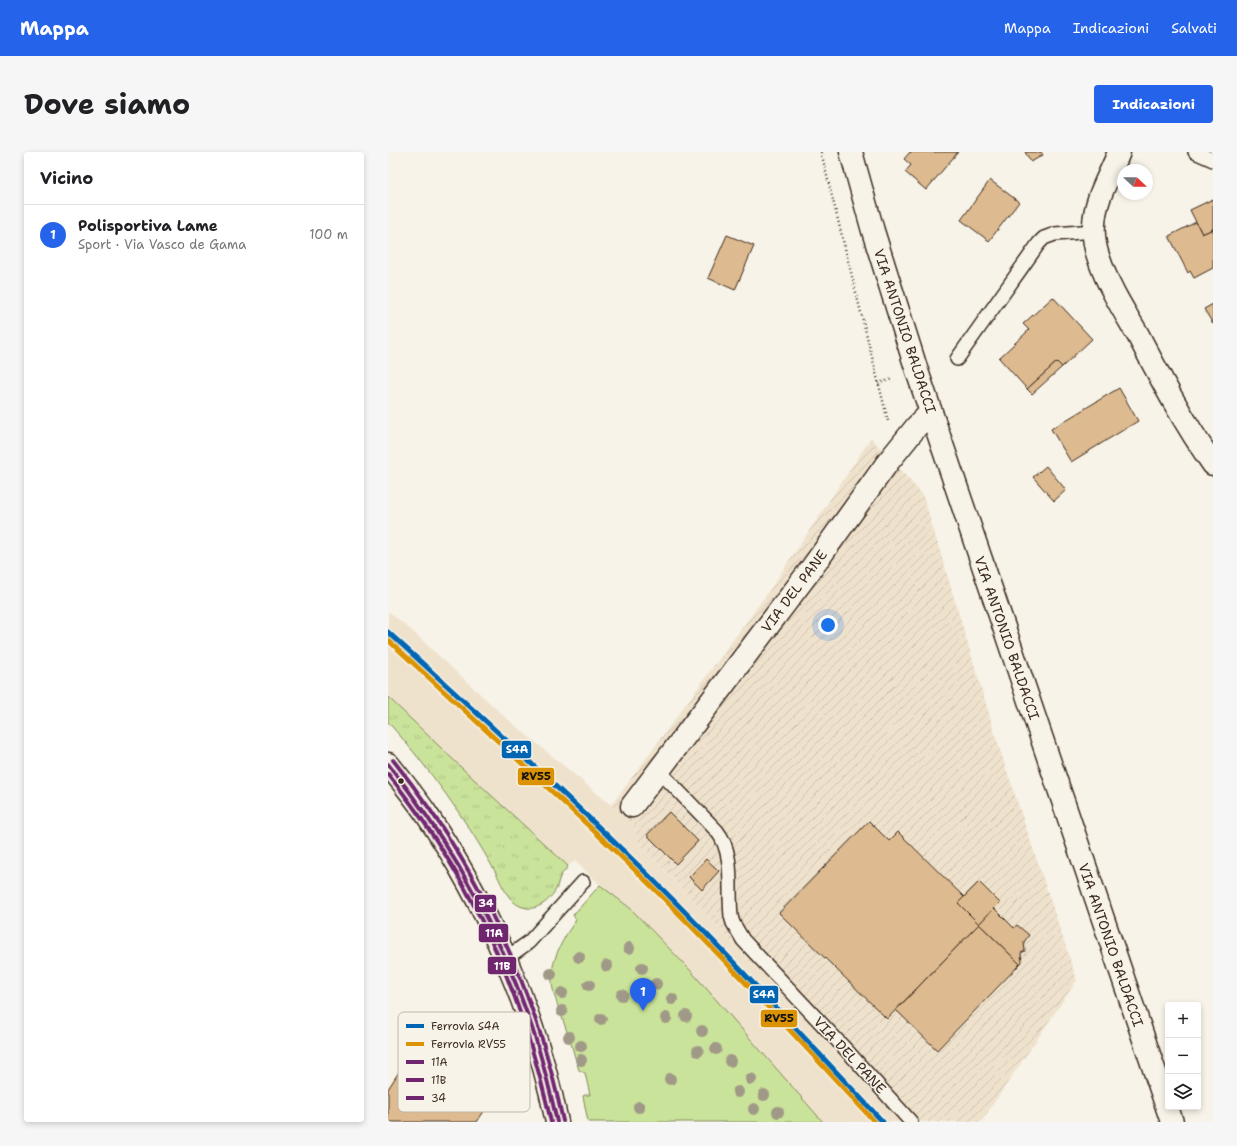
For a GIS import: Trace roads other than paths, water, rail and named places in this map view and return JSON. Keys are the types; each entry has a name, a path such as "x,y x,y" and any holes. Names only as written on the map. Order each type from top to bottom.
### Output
{"street":[{"name":"VIA ANTONIO BALDACCI","path":"851,152 895,302 931,412 1172,1122"},
{"path":"1119,152 1098,202 1094,222 1096,247 1099,260 1109,283 1179,410 1213,464"},
{"name":"VIA DEL PANE","path":"632,806 811,569 888,462 917,426 931,412"},
{"path":"388,764 424,811 458,865 484,913 505,959 526,1012"},
{"path":"530,1022 541,1057 557,1122"}],"lane":[{"path":"1195,152 1213,160"},
{"path":"957,359 1039,243 1050,235 1094,231"},
{"name":"VIA DEL PANE","path":"659,771 723,839 728,859 731,916 733,924 743,940 850,1054 911,1122"},
{"path":"505,959 529,942 583,882"}],"rail line":[{"name":"S4A","path":"388,632 515,748 639,866 732,960 883,1122"},
{"name":"RV55","path":"388,640 635,870 727,963 875,1122"}],"place":[{"name":"Polisportiva Lame","path":"643,1011"}]}
